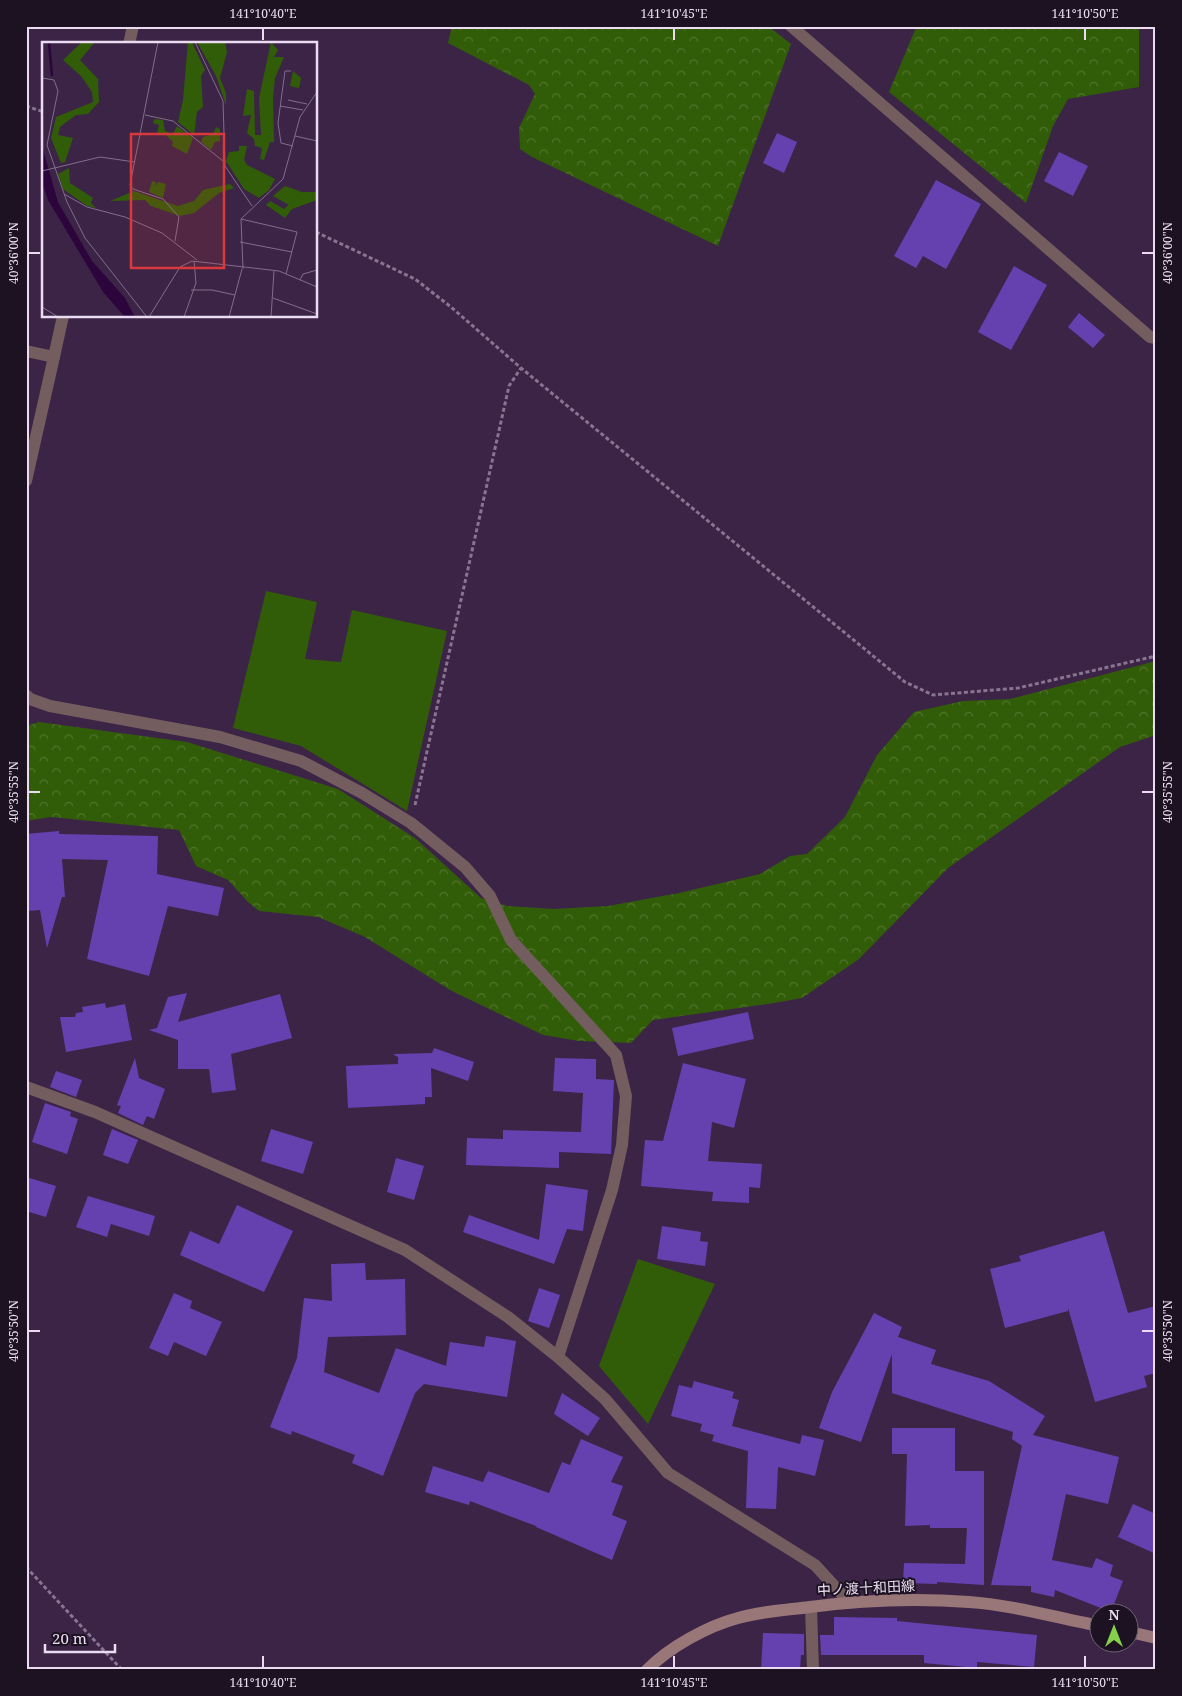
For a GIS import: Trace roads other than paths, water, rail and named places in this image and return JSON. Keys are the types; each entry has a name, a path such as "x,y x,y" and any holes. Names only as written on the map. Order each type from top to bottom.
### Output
{"main road":[{"name":"中ノ渡十和田線","path":"647,1670 688,1638 737,1618 776,1610 849,1602 909,1600 970,1602 1090,1624"},
{"path":"1140,1634 1156,1638"}],"street":[{"path":"129,42 133,26"},
{"path":"791,26 1150,337 1156,338"},
{"path":"26,480 64,318"},
{"path":"26,351 54,357"},
{"path":"26,696 50,706 220,737 302,761 362,792 411,823 465,868 490,896 511,940 616,1055 626,1096 622,1145 612,1190 558,1357"},
{"path":"26,1087 95,1112 405,1250 508,1317 558,1357 605,1398 668,1474 815,1566 849,1602"},
{"path":"811,1607 813,1670"}]}
